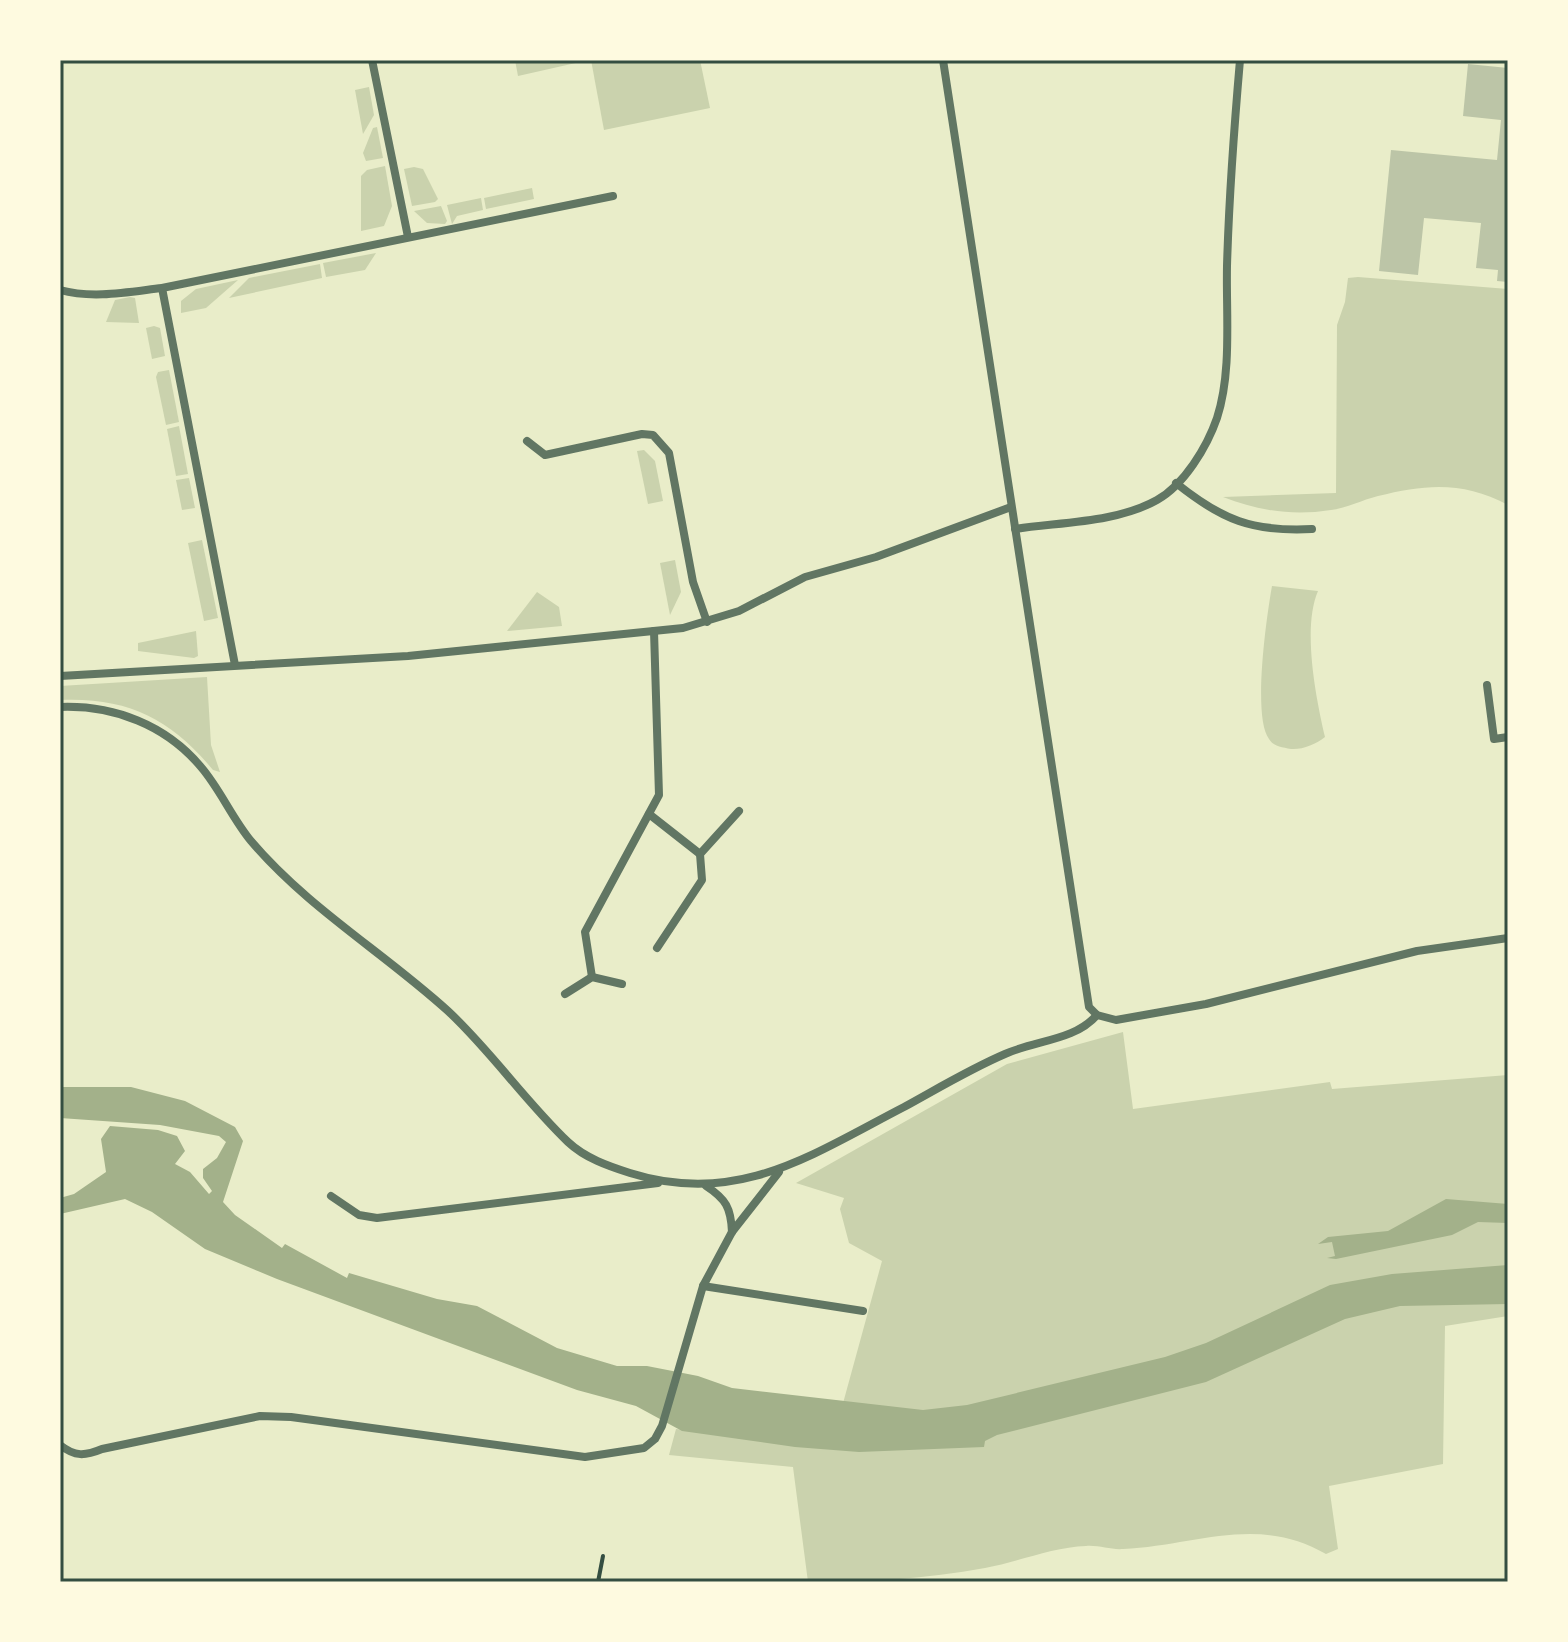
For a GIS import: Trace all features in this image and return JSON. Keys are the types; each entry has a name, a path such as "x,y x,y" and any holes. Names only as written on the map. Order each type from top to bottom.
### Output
{"street":[{"path":"372,60 408,237"},
{"path":"943,60 1085,999 1097,1015 1116,1020 1206,1004 1387,958 1508,938"},
{"path":"1015,529 1134,511 1160,498 1176,483 1209,437 1218,416 1224,382 1229,183 1240,60"},
{"path":"60,290 79,295 98,295 162,288 613,196"},
{"path":"162,288 235,665"},
{"path":"527,441 545,455 642,434 653,435 661,442 669,453 693,582 707,622"},
{"path":"1176,483 1210,510 1229,519 1279,530 1312,529"},
{"path":"60,676 408,656 654,631 707,622 739,611 805,577 876,557 1011,507"},
{"path":"592,977 585,932 659,795 654,631"},
{"path":"1487,685 1494,739 1508,737"},
{"path":"60,707 119,714 150,725 175,741 201,766 249,839 279,871 359,942 447,1010 514,1079 567,1141 606,1166 661,1183"},
{"path":"657,948 702,880 700,854 739,811"},
{"path":"649,814 700,854"},
{"path":"565,994 592,977 622,984"},
{"path":"331,1196 359,1215 377,1218 661,1183 705,1186 779,1171 1007,1053 1085,1029 1097,1015"},
{"path":"60,1445 70,1453 86,1456 102,1449 260,1416 291,1417 585,1457 644,1448 662,1426 703,1286 732,1232 779,1171"},
{"path":"705,1186 723,1197 732,1212 732,1232"},
{"path":"703,1286 863,1311"}],"path":[{"path":"598,1582 603,1556"}],"shaded area":[{"path":"515,60 589,60 518,76"},
{"path":"591,60 700,60 710,108 604,130"},
{"path":"369,87 374,115 363,134 355,90"},
{"path":"377,127 383,158 366,161 363,153 373,128"},
{"path":"385,166 392,206 384,226 361,231 361,176 367,170"},
{"path":"404,169 423,169 438,199 435,202 412,206"},
{"path":"532,188 534,199 486,209 484,198"},
{"path":"481,198 483,210 457,216 452,224 447,205"},
{"path":"441,206 447,221 445,224 427,223 414,211"},
{"path":"376,253 365,270 326,277 323,263"},
{"path":"320,264 322,278 229,298 249,278"},
{"path":"1348,278 1508,289 1508,505 1476,492 1444,487 1396,492 1317,512 1263,509 1223,497 1336,493 1337,325 1345,302"},
{"path":"238,280 206,308 181,313 181,301 196,289"},
{"path":"135,298 139,323 106,322 115,300"},
{"path":"146,328 160,328 165,356 152,359"},
{"path":"169,370 179,422 166,425 156,377 158,372"},
{"path":"179,426 188,474 176,476 167,429"},
{"path":"644,450 655,461 663,501 648,504 637,451"},
{"path":"189,478 195,508 182,510 176,480"},
{"path":"202,540 218,618 204,621 188,543"},
{"path":"675,560 681,592 670,615 660,563"},
{"path":"1272,586 1318,591 1313,606 1311,643 1325,737 1300,749 1271,742 1264,727 1262,665"},
{"path":"537,592 559,607 562,626 507,631"},
{"path":"196,631 198,656 194,658 138,651 138,643"},
{"path":"207,677 211,745 220,772 213,770 181,737 146,715 107,702 60,700 60,686"},
{"path":"1123,1032 1133,1109 1330,1082 1332,1089 1508,1075 1508,1316 1445,1326 1443,1464 1329,1486 1338,1549 1326,1554 1300,1542 1275,1536 1226,1535 1150,1547 1074,1547 941,1575 808,1582 793,1467 669,1455 676,1429 831,1447 882,1261 849,1243 840,1209 844,1198 796,1183 1007,1064"},
{"path":"60,1087 131,1087 185,1101 235,1127 243,1141 223,1202 235,1215 282,1248 285,1244 347,1278 349,1273 437,1299 477,1306 557,1348 617,1366 647,1366 698,1376 732,1388 923,1410 967,1405 1165,1357 1206,1343 1330,1285 1392,1274 1508,1265 1508,1304 1400,1306 1345,1319 1206,1382 997,1435 985,1441 984,1447 859,1452 795,1447 682,1431 636,1406 577,1390 277,1279 205,1249 152,1212 125,1199 60,1214 60,1198 74,1194 106,1172 101,1139 110,1126 158,1130 177,1136 185,1151 175,1164 190,1172 209,1194 212,1191 203,1178 203,1169 217,1158 226,1142 219,1136 160,1125 60,1118"},
{"path":"1446,1199 1508,1204 1508,1223 1478,1222 1452,1235 1336,1259 1327,1258 1335,1256 1332,1242 1318,1244 1328,1237 1388,1231"}],"building":[{"path":"1468,64 1508,68 1508,282 1497,281 1498,270 1476,268 1481,223 1424,218 1418,275 1379,271 1391,150 1497,160 1501,120 1463,116"}]}
